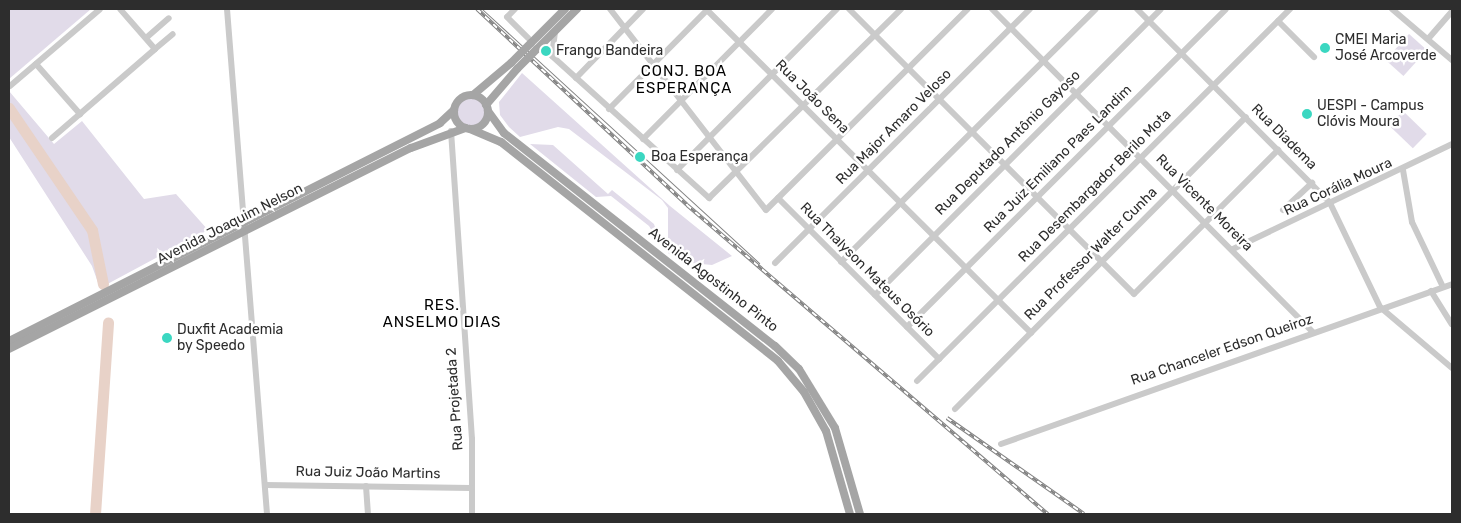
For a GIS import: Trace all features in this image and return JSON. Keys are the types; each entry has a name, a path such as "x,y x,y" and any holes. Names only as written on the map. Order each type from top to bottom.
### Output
{"main road":[{"path":"565,9 530,40 511,63 473,95 458,100 454,110 456,121 468,129 481,126 487,108 517,69 577,9"},
{"path":"473,95 487,108"},
{"name":"Avenida Agostinho Pinto","path":"487,108 504,133 776,346 799,369 838,434 860,514"},
{"name":"Avenida Joaquim Nelson","path":"9,349 60,319 244,222 440,123 454,110"},
{"name":"Avenida Joaquim Nelson","path":"77,310 451,131 468,129"},
{"name":"Avenida Agostinho Pinto","path":"468,129 501,142 778,361 804,392 826,431 850,514"},
{"name":"Avenida Joaquim Nelson","path":"9,341 60,319"}],"street":[{"path":"10,86 100,9"},
{"path":"120,9 155,49"},
{"path":"227,9 267,514"},
{"path":"515,9 507,17 530,40"},
{"path":"610,9 766,210 968,9"},
{"path":"576,78 643,9"},
{"path":"609,109 707,9"},
{"name":"Rua João Sena","path":"707,9 900,203"},
{"path":"643,139 772,9"},
{"path":"677,170 837,9"},
{"path":"849,9 1134,294 1278,150"},
{"path":"555,32 552,56 707,197 715,196 901,9"},
{"name":"Rua Vicente Moreira","path":"992,9 1233,249 1313,332"},
{"name":"Rua Major Amaro Veloso","path":"775,262 1030,9"},
{"path":"841,262 1096,9"},
{"name":"Rua Diadema","path":"1137,9 1330,203 1380,307"},
{"name":"Rua Deputado Antônio Gayoso","path":"874,295 1161,9"},
{"name":"Rua Juiz Emiliano Paes Landim","path":"906,327 1226,9"},
{"path":"1393,9 1452,60"},
{"name":"Rua Desembargador Berilo Mota","path":"917,381 1278,21 1285,10"},
{"path":"1428,39 1452,11"},
{"path":"146,38 169,18"},
{"path":"1278,21 1314,57"},
{"path":"52,138 173,34"},
{"path":"36,64 80,114"},
{"name":"Rua Professor Walter Cunha","path":"955,409 1246,117"},
{"name":"Rua Projetada 2","path":"451,131 472,439 472,514"},
{"name":"Rua Corália Moura","path":"1233,249 1451,147"},
{"path":"1403,170 1410,215 1443,287"},
{"path":"1283,210 1312,183"},
{"name":"Rua Thalyson Mateus Osório","path":"778,198 939,359"},
{"path":"900,203 1030,333"},
{"name":"Rua Chanceler Edson Queiroz","path":"1001,444 1380,307 1452,284"},
{"path":"1431,291 1452,324"},
{"path":"1380,307 1452,368"},
{"name":"Rua Juiz João Martins","path":"265,485 471,488"},
{"path":"366,486 368,514"}],"shaded area":[{"path":"9,9 91,9 9,79"},
{"path":"1409,34 1427,50 1403,76 1386,60"},
{"path":"522,73 670,206 732,256 712,265 681,262 668,253 668,208 662,200 569,129 558,127 520,137 500,115 499,102"},
{"path":"9,91 54,144 82,121 144,199 176,194 208,230 100,288 92,266 9,137"},
{"path":"471,96 477,97 485,105 485,117 477,125 471,126 465,125 457,117 456,111 457,105 465,97"},
{"path":"1403,111 1427,134 1413,148 1389,125"},
{"path":"530,144 553,145 608,194 612,190 654,224 661,246 649,226 611,196 596,197"}],"waterway":[{"path":"9,108 92,230 103,284"},
{"path":"95,514 108,322"}],"tram line":[{"path":"482,9 759,263"}],"railway":[{"path":"477,9 687,205 1048,514"},
{"path":"947,418 1084,514"}],"place":[{"name":"CMEI Maria José Arcoverde","path":"1325,48"},
{"name":"Frango Bandeira","path":"546,51"},
{"name":"UESPI - Campus Clóvis Moura","path":"1307,114"},
{"name":"Boa Esperança","path":"640,157"},
{"name":"Duxfit Academia by Speedo","path":"167,338"}],"district":[{"name":"CONJ. BOA ESPERANÇA","path":"684,80"},
{"name":"RES. ANSELMO DIAS","path":"442,314"}]}
